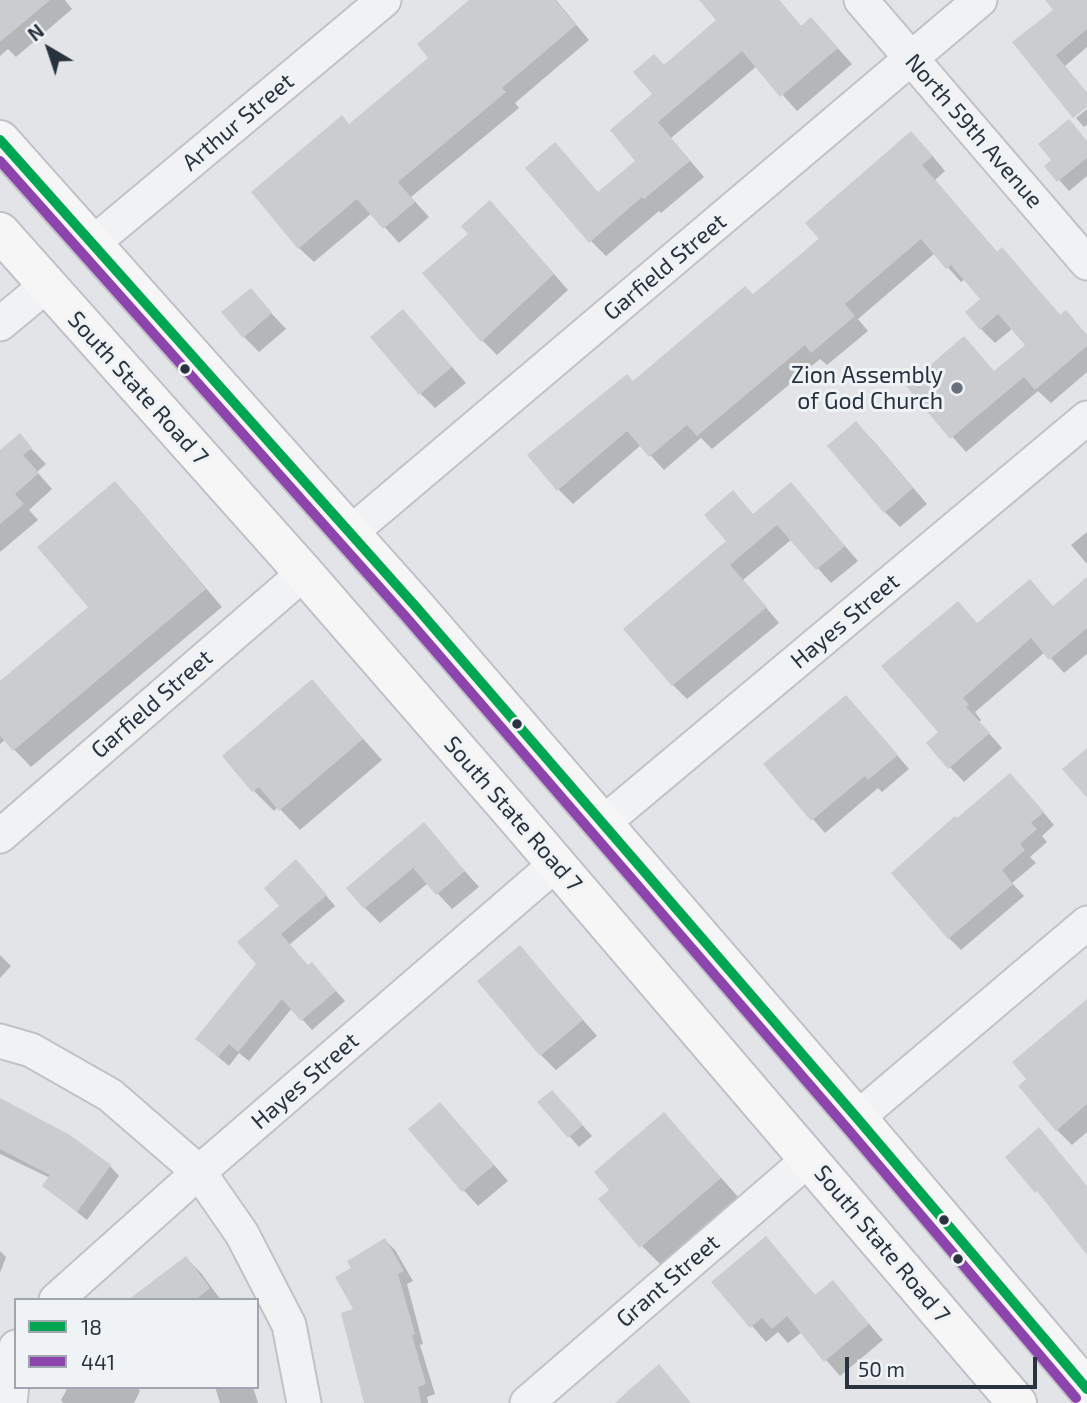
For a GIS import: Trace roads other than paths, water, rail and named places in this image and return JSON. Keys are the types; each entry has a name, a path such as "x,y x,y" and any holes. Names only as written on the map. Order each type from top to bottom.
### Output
{"main road":[{"path":"0,139 416,607 1087,1389"},
{"name":"South State Road 7","path":"0,232 304,573 510,810 1017,1403"},
{"path":"510,810 539,826 561,833 583,831 602,824"},
{"path":"556,864 575,857 596,856 618,861 645,873"}],"street":[{"name":"Arthur Street","path":"92,244 384,0"},
{"name":"North 59th Avenue","path":"861,0 1087,263"},
{"name":"Garfield Street","path":"349,534 980,0"},
{"path":"0,324 47,285"},
{"name":"Hayes Street","path":"602,824 1087,418"},
{"name":"Garfield Street","path":"0,836 304,573"},
{"name":"Hayes Street","path":"58,1298 199,1172 556,864"},
{"path":"857,1118 1087,923"},
{"path":"0,1041 31,1050 110,1095 199,1172 242,1234 289,1325 304,1403"},
{"name":"Grant Street","path":"527,1403 809,1159"},
{"path":"10,1403 14,1366"}],"place":[{"name":"Zion Assembly of God Church","path":"957,388"}]}
